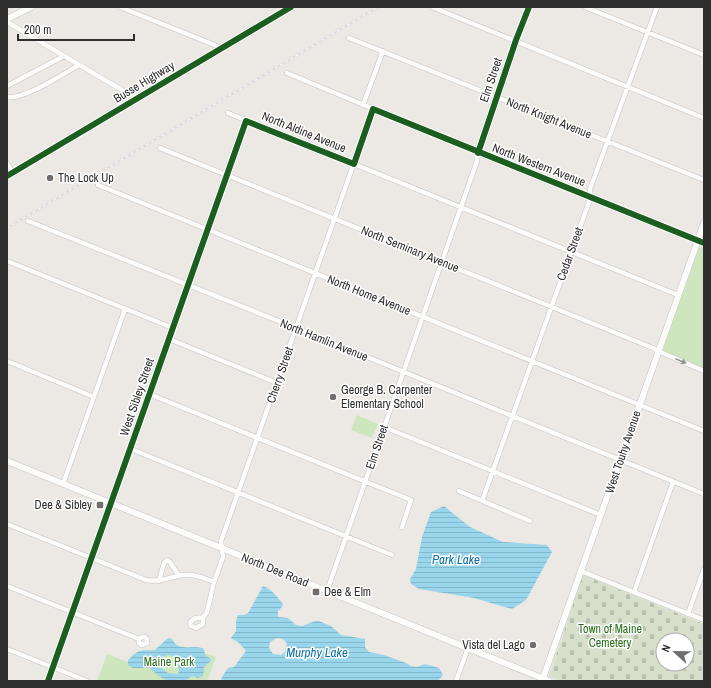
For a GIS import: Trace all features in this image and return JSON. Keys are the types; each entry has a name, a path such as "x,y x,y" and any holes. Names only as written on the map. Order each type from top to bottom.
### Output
{"main road":[{"path":"7,21 31,7"},
{"name":"Busse Highway","path":"7,176 291,7"},
{"name":"West Touhy Avenue","path":"545,680 580,571 704,223"},
{"name":"North Dee Road","path":"7,461 545,680"}],"street":[{"path":"120,7 222,48"},
{"path":"432,7 704,118"},
{"name":"Elm Street","path":"327,591 478,161 478,153 516,40 529,7"},
{"path":"585,7 704,55"},
{"name":"Cedar Street","path":"482,500 589,202 590,189 658,7"},
{"path":"7,21 137,99"},
{"name":"North Knight Avenue","path":"349,38 704,180"},
{"path":"363,105 383,51"},
{"path":"7,86 64,56"},
{"path":"7,97 15,98 25,94 79,65"},
{"name":"North Western Avenue","path":"287,74 478,153 704,243"},
{"name":"Cherry Street","path":"203,618 207,612 214,582 223,557 221,541 373,110"},
{"name":"North Aldine Avenue","path":"228,113 678,295"},
{"name":"West Sibley Street","path":"48,681 246,121"},
{"name":"North Seminary Avenue","path":"160,148 551,306 704,370"},
{"path":"7,163 13,173"},
{"name":"North Home Avenue","path":"98,185 639,406 704,431"},
{"name":"North Hamlin Avenue","path":"28,221 704,494"},
{"path":"7,261 173,328"},
{"path":"63,484 125,309"},
{"path":"169,339 277,383"},
{"path":"7,361 94,397"},
{"path":"150,394 410,500 402,527"},
{"path":"384,427 600,515"},
{"path":"131,449 392,555"},
{"path":"634,592 673,482"},
{"path":"459,491 530,521"},
{"path":"7,524 146,580 159,581 179,576 191,575 214,582"},
{"path":"159,581 164,563 167,560 179,576"},
{"path":"688,614 704,569"},
{"path":"580,571 704,620"},
{"path":"7,586 139,639"},
{"path":"456,681 468,648"},
{"path":"7,649 87,681"}],"green space":[{"path":"703,246 704,368 665,352 663,349 699,248"},
{"path":"357,415 378,424 372,438 351,430"},
{"name":"Town of Maine Cemetery","path":"583,575 704,624 704,681 560,681 549,676"},
{"name":"Maine Park","path":"168,638 172,639 178,646 186,648 202,648 204,649 205,653 216,657 207,681 97,681 107,654 128,662 136,652 155,650"}],"water":[{"name":"Park Lake","path":"444,506 470,527 503,542 547,545 552,552 526,600 512,609 474,598 419,589 411,584 410,579 416,569 422,537 431,512"},
{"name":"Murphy Lake","path":"263,586 272,591 283,604 278,611 278,617 288,618 296,625 302,626 319,621 331,626 341,635 365,639 365,647 369,652 384,655 411,666 417,667 425,664 439,668 443,675 438,681 221,681 228,668 234,667 246,651 239,643 231,638 236,631 236,621 238,615 248,613","holes":["277,638 283,639 287,643 285,652 281,655 273,654 269,648 270,642"]},
{"path":"168,638 172,639 178,646 204,649 205,655 211,659 211,661 204,667 203,676 198,678 192,676 181,682 164,679 150,668 133,668 128,665 128,660 138,652 143,650 155,650","holes":["169,655 175,657 179,670 178,674 168,673 155,663 157,658"]}],"railway":[{"path":"7,228 378,7"}],"cycle path":[{"path":"7,176 291,7"},
{"path":"478,153 516,40 529,7"},
{"path":"48,681 246,121 354,164 373,109 704,243"}],"place":[{"name":"The Lock Up","path":"50,178"},
{"name":"George B. Carpenter Elementary School","path":"333,397"},
{"name":"Dee & Sibley","path":"100,505"},
{"name":"Dee & Elm","path":"316,592"},
{"name":"Vista del Lago","path":"533,645"}]}
